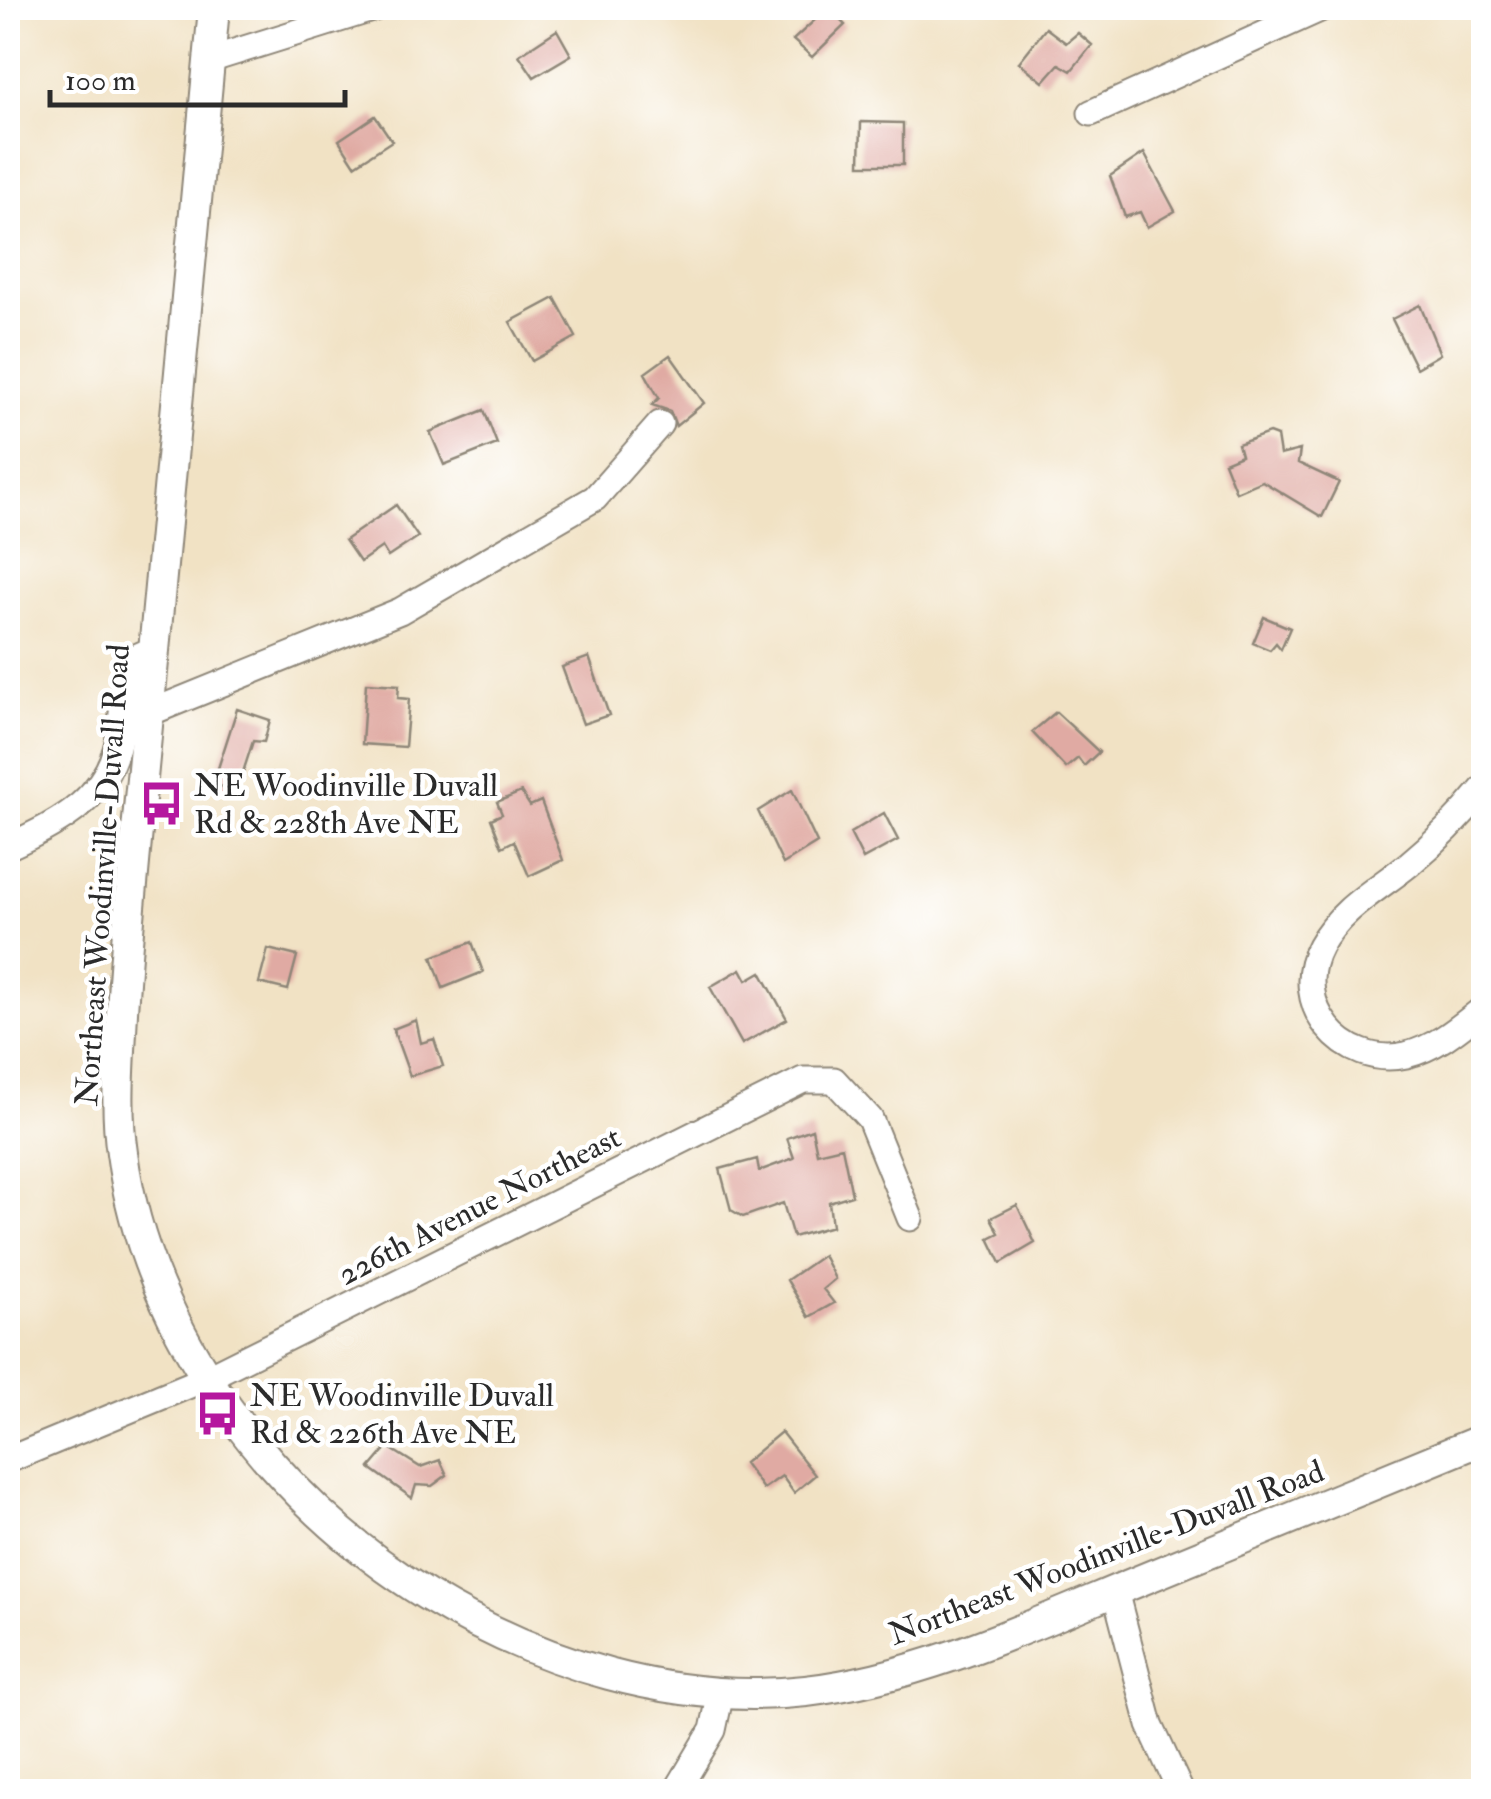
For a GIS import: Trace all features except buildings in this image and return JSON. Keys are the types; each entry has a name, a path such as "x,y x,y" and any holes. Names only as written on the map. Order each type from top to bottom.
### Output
{"main road":[{"name":"Northeast Woodinville-Duvall Road","path":"214,8 149,713 135,822 118,1083 122,1156 159,1282 204,1379 308,1503 370,1556 432,1598 491,1632 568,1662 644,1682 721,1693 804,1691 888,1676 1115,1591 1484,1439"}],"street":[{"path":"209,60 375,8"},
{"path":"1092,113 1322,8"},
{"path":"149,713 364,629 595,498 660,424"},
{"path":"8,847 63,818 99,791 120,736 127,661 152,650"},
{"path":"1484,788 1452,827 1335,923 1319,949 1310,982 1322,1022 1338,1041 1369,1056 1408,1055 1431,1046 1484,1008"},
{"name":"226th Avenue Northeast","path":"8,1460 204,1379 803,1080 834,1080 870,1119 910,1218"},
{"path":"1115,1591 1150,1725 1181,1792"},
{"path":"676,1792 713,1730 721,1693"}],"place":[{"name":"NE Woodinville Duvall Rd & 228th Ave NE","path":"161,803"},
{"name":"NE Woodinville Duvall Rd & 226th Ave NE","path":"217,1413"}]}
